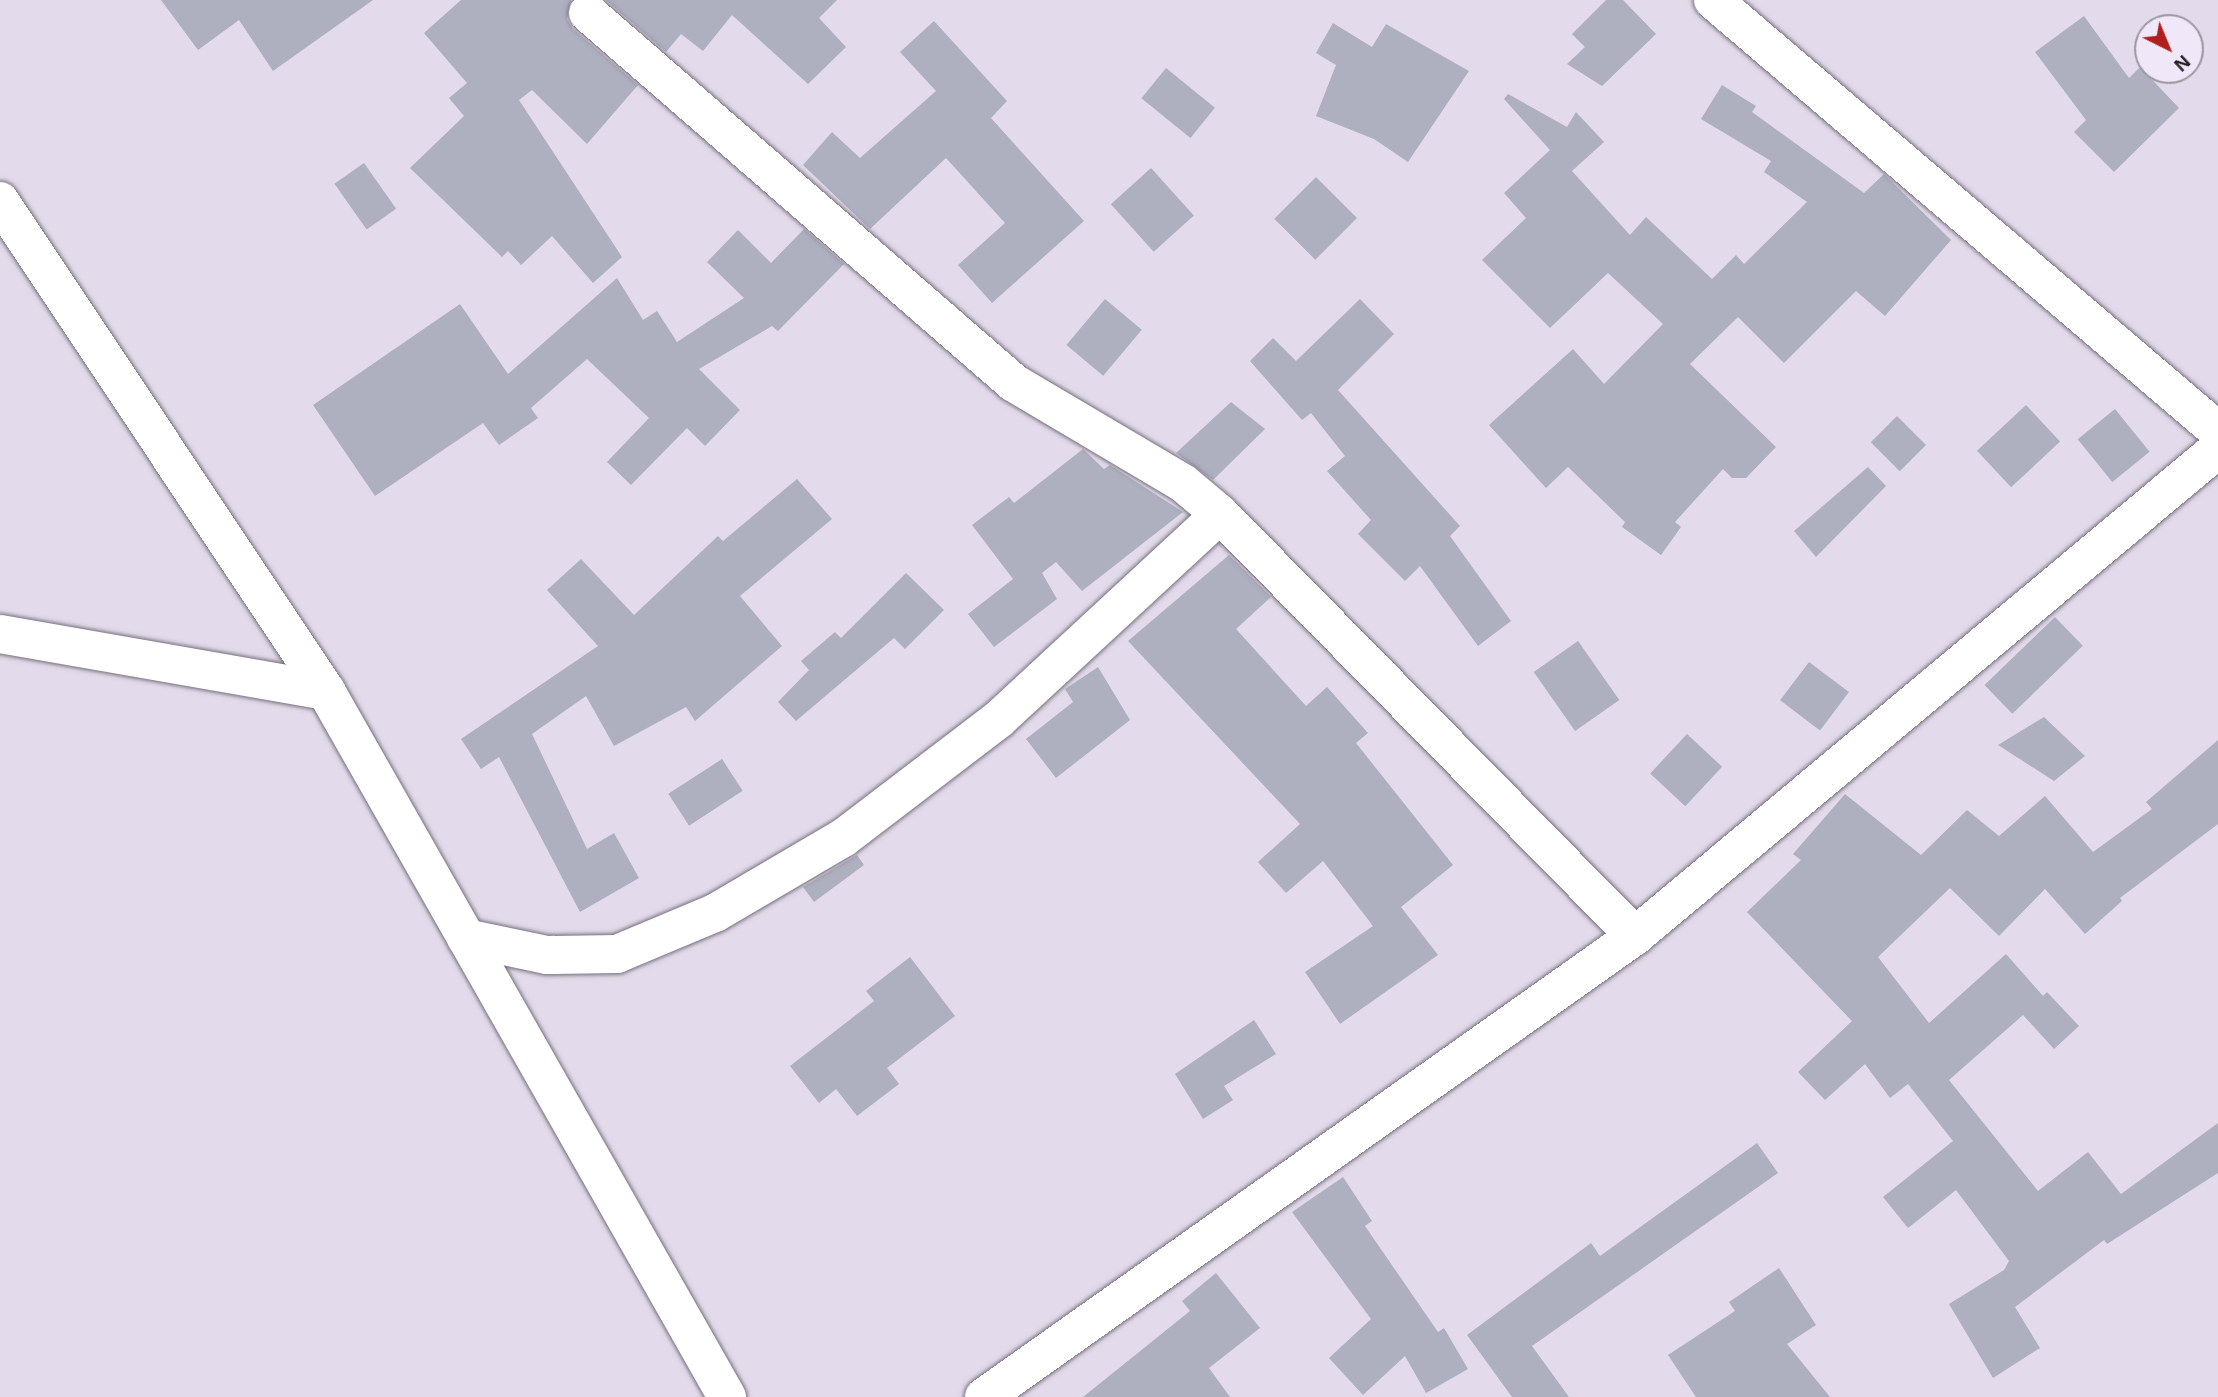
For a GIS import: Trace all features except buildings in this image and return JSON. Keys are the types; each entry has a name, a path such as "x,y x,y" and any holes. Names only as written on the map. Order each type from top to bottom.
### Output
{"street":[{"path":"1713,0 2218,431"},
{"path":"588,13 1014,383 1183,483 1220,514 1635,936"},
{"path":"0,201 326,691 726,1397"},
{"path":"984,1397 1635,936 2218,449"},
{"path":"466,938 547,955 617,954 715,913 843,838 999,719 1220,514"},
{"path":"0,634 326,691"}]}
